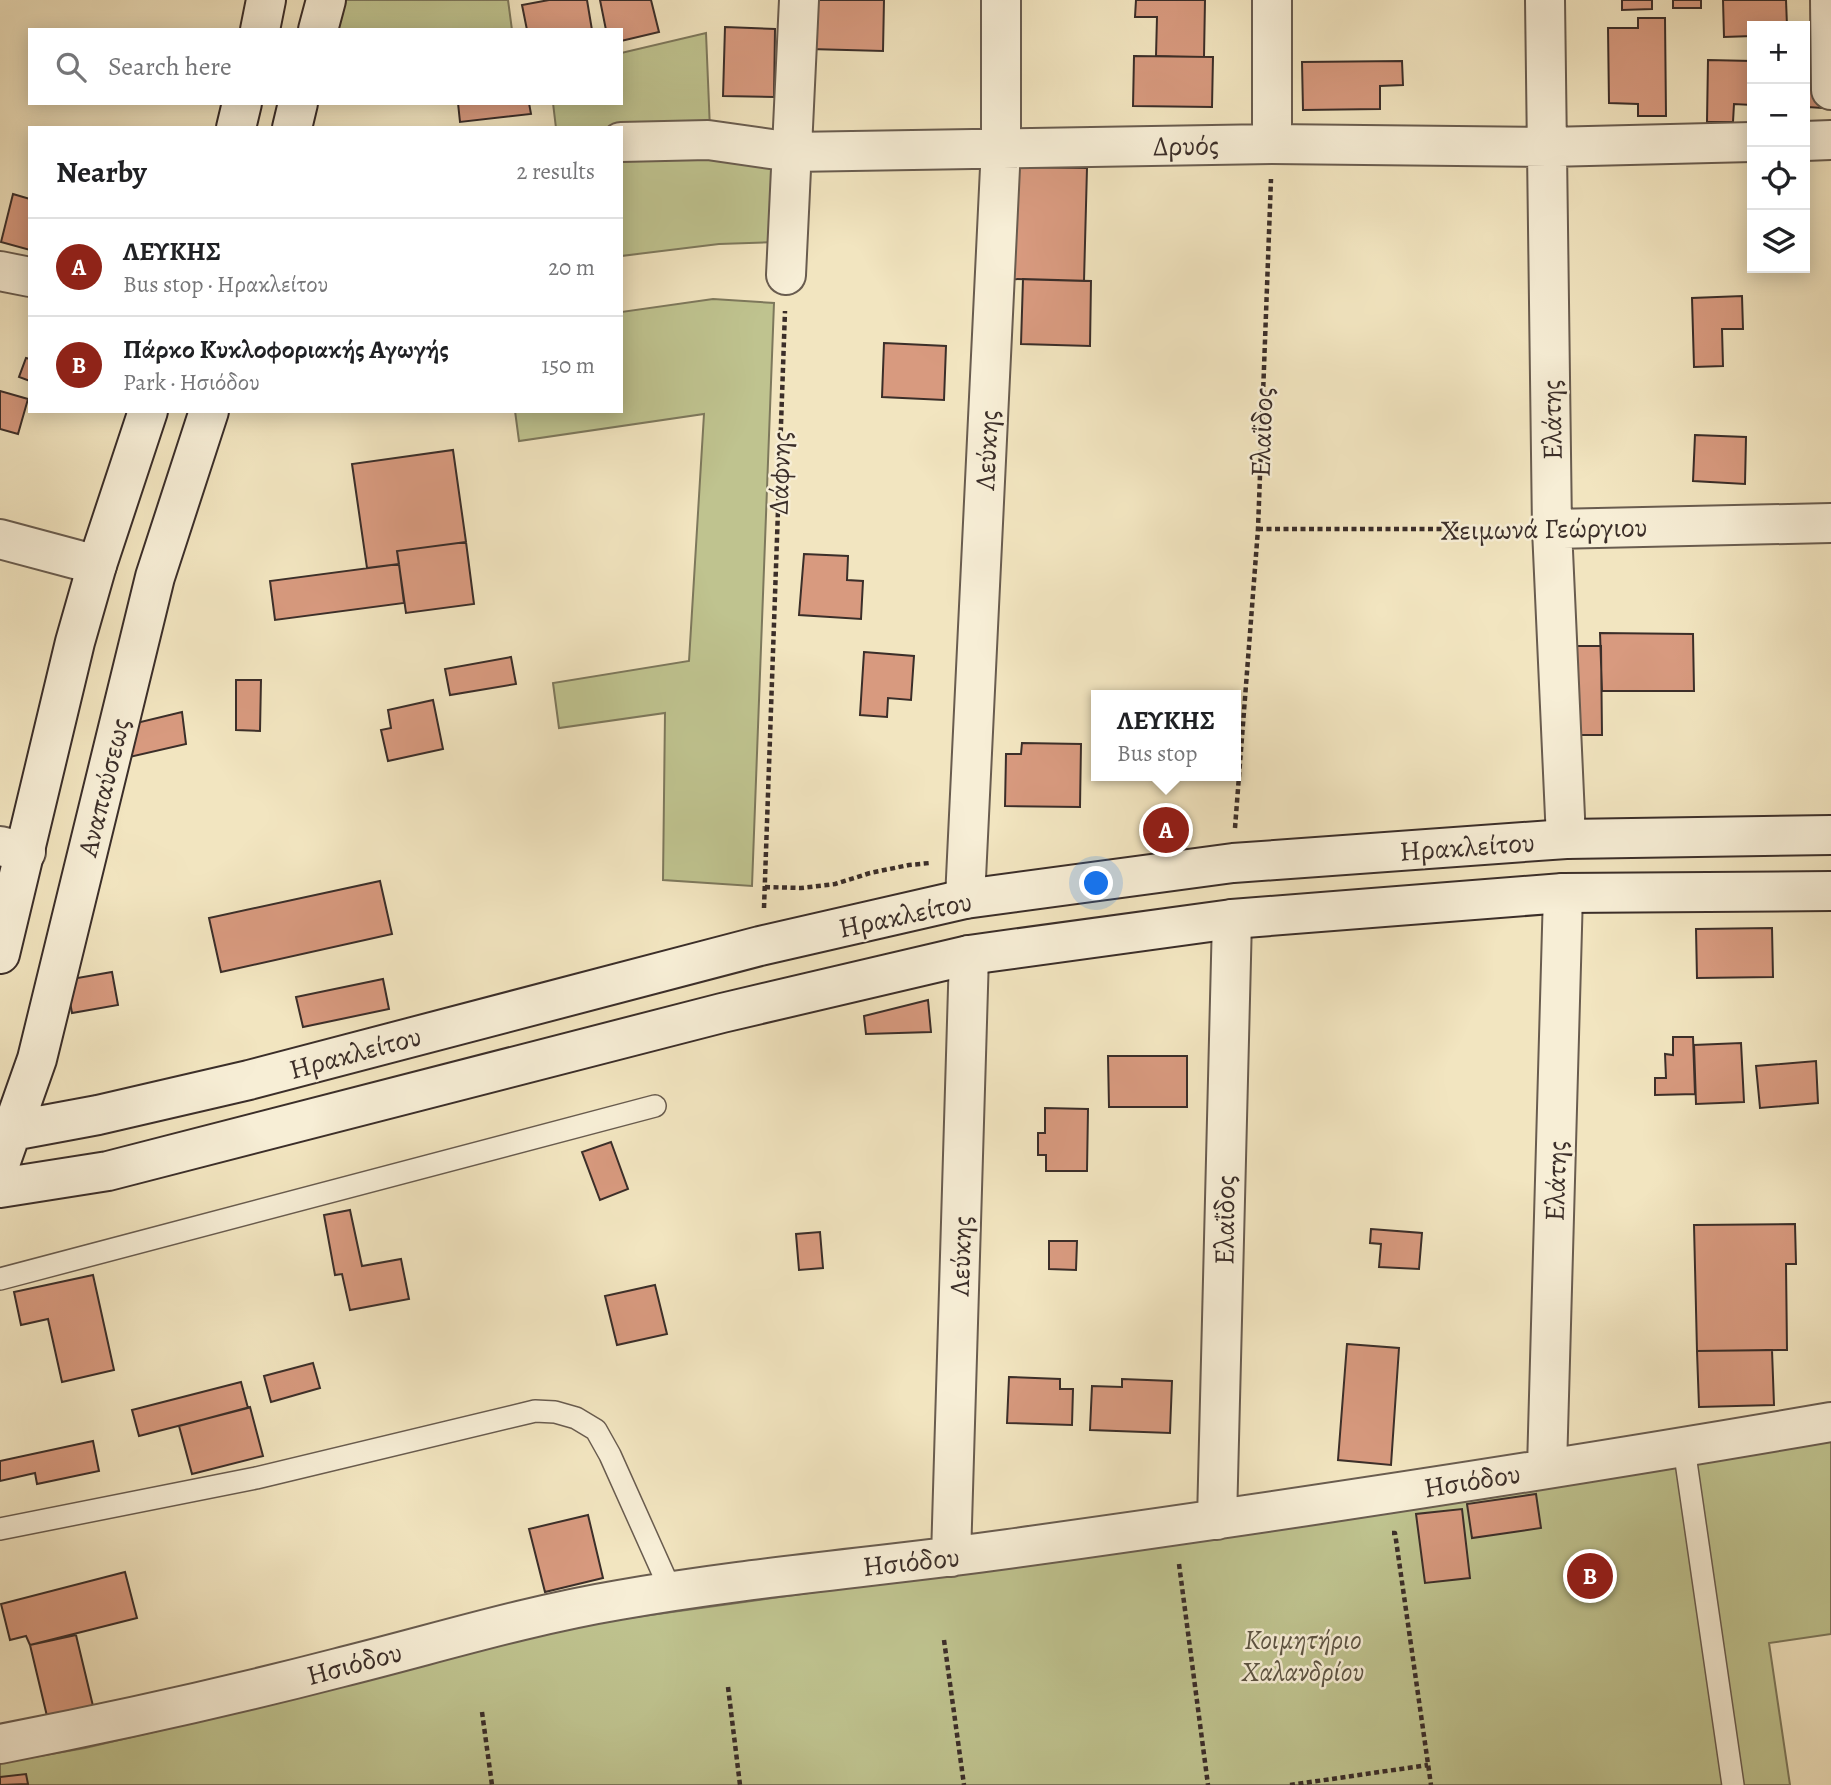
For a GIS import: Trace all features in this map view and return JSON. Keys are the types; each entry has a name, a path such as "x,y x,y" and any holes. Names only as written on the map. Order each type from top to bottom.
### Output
{"street":[{"path":"260,28 266,0"},
{"path":"319,28 326,0"},
{"path":"786,275 799,0"},
{"name":"Λεύκης","path":"965,899 1002,147 1001,0"},
{"path":"1272,0 1272,144"},
{"name":"Ελάτης","path":"1545,0 1552,529 1566,839"},
{"path":"1830,0 1831,90"},
{"path":"236,126 242,105"},
{"path":"292,126 298,105"},
{"name":"Δρυός","path":"623,142 708,140 792,152 1272,144 1548,147 1747,142"},
{"path":"1810,141 1831,140"},
{"path":"0,271 28,277"},
{"path":"0,954 13,849 97,565 147,413"},
{"name":"Αναπαύσεως","path":"4,1141 37,1059 155,577 208,413"},
{"name":"Χειμωνά Γεώργιου","path":"1552,529 1831,523"},
{"path":"0,539 97,565"},
{"name":"Ηρακλείτου","path":"4,1141 98,1115 249,1080 760,946 965,899 1233,863 1566,839 1831,835"},
{"name":"Ηρακλείτου","path":"0,1188 108,1171 722,1013 969,955 1232,919 1563,893 1831,891"},
{"name":"Ελάτης","path":"1547,1468 1563,893"},
{"name":"Ελαΐδος","path":"1217,1521 1232,919"},
{"name":"Λεύκης","path":"951,1557 969,955"},
{"name":"Ησιόδου","path":"0,1744 180,1707 545,1613 779,1576 951,1557 1217,1521 1684,1448 1831,1422"}],"lane":[{"path":"0,1279 655,1106"},
{"path":"0,1530 256,1478 535,1411 555,1412 576,1418 596,1430 610,1455 671,1591"},
{"path":"1684,1448 1733,1785"}],"path":[{"name":"Ελαΐδος","path":"1241,756 1258,529 1272,144"},
{"name":"Δάφνης","path":"760,946 765,887 786,275"},
{"name":"Χειμωνά Γεώργιου","path":"1258,529 1552,529"},
{"name":"Ελαΐδος","path":"1233,863 1239,781"},
{"path":"765,887 801,888 835,884 909,865 966,860"},
{"path":"1395,1533 1431,1785"},
{"path":"1178,1560 1208,1785"},
{"path":"944,1640 964,1785"},
{"path":"728,1687 740,1785"},
{"path":"482,1712 492,1785"},
{"path":"1290,1785 1428,1765"}],"green space":[{"path":"339,0 508,0 512,28 332,28"},
{"path":"706,33 711,154 780,169 777,242 719,244 623,256 623,126 556,126 553,105 623,105 623,53"},
{"path":"713,299 774,303 752,886 663,880 665,713 559,728 553,683 689,661 704,414 519,441 515,413 623,413 623,312"},
{"name":"Κοιμητήριο Χαλανδρίου","path":"1831,1434 1831,1634 1769,1643 1790,1785 0,1785 0,1763 85,1748 263,1706 535,1631 1412,1509"}],"building":[{"path":"549,0 587,0 592,28 527,28 522,5"},
{"path":"600,0 651,0 659,32 623,41 623,28 606,28"},
{"path":"811,0 884,0 883,51 810,49"},
{"path":"1136,0 1205,0 1204,57 1156,56 1157,17 1135,17"},
{"path":"1622,0 1652,0 1652,9 1622,10"},
{"path":"1673,0 1701,0 1701,8 1673,8"},
{"path":"1723,0 1786,0 1787,21 1747,21 1747,36 1724,37"},
{"path":"1638,18 1665,18 1666,116 1638,116 1638,104 1609,103 1608,28 1638,28"},
{"path":"725,27 775,29 774,97 723,96"},
{"path":"1134,56 1213,57 1212,107 1133,106"},
{"path":"1708,60 1747,61 1747,105 1734,104 1733,122 1707,122"},
{"path":"1402,61 1403,85 1380,86 1380,109 1303,110 1302,62"},
{"path":"1810,63 1823,63 1822,108 1810,107"},
{"path":"458,105 529,105 531,114 460,122"},
{"path":"1015,167 1087,168 1084,281 1013,279"},
{"path":"13,194 28,198 28,249 1,242"},
{"path":"1023,279 1091,281 1090,346 1021,344"},
{"path":"1742,296 1743,329 1722,329 1723,366 1694,367 1692,298"},
{"path":"884,343 946,346 944,400 882,397"},
{"path":"26,358 28,358 28,380 19,377"},
{"path":"0,391 28,399 18,434 0,429"},
{"path":"1695,435 1746,437 1745,484 1693,481"},
{"path":"453,450 466,542 397,551 399,564 367,568 352,464"},
{"path":"466,542 474,604 406,613 397,551"},
{"path":"804,554 848,556 847,580 863,581 861,619 799,615"},
{"path":"399,564 404,603 275,620 270,581"},
{"path":"1600,633 1693,634 1694,691 1602,691"},
{"path":"1575,646 1601,646 1602,735 1575,735"},
{"path":"864,652 914,656 911,700 888,698 887,717 860,715"},
{"path":"511,657 516,684 450,695 445,669"},
{"path":"236,680 261,680 260,731 236,730"},
{"path":"433,700 443,749 388,761 381,730 391,728 388,710"},
{"path":"182,712 186,744 121,759 128,725"},
{"path":"1022,743 1081,744 1080,807 1005,806 1006,754 1021,754"},
{"path":"380,881 392,934 221,972 209,918"},
{"path":"1772,928 1773,977 1697,978 1696,929"},
{"path":"112,972 118,1005 72,1013 66,980"},
{"path":"383,979 389,1009 303,1027 296,997"},
{"path":"928,1000 931,1032 866,1034 864,1016"},
{"path":"1673,1037 1693,1037 1695,1094 1655,1095 1655,1078 1666,1078 1665,1054 1673,1055"},
{"path":"1741,1043 1744,1102 1696,1104 1694,1045"},
{"path":"1108,1056 1187,1056 1187,1107 1109,1107"},
{"path":"1816,1061 1818,1103 1760,1108 1756,1066"},
{"path":"1045,1108 1088,1109 1087,1171 1046,1171 1046,1155 1038,1155 1038,1133 1045,1133"},
{"path":"611,1142 628,1189 600,1200 582,1152"},
{"path":"350,1210 362,1266 401,1259 409,1299 350,1310 342,1274 335,1275 324,1215"},
{"path":"1795,1224 1796,1264 1786,1264 1787,1350 1697,1351 1694,1225"},
{"path":"1371,1229 1422,1233 1419,1269 1379,1267 1381,1244 1370,1243"},
{"path":"820,1232 823,1268 799,1270 796,1234"},
{"path":"1049,1241 1077,1241 1076,1270 1049,1269"},
{"path":"93,1275 114,1370 62,1382 48,1319 21,1325 14,1292"},
{"path":"655,1285 667,1334 617,1345 605,1296"},
{"path":"1347,1344 1399,1348 1391,1465 1338,1460"},
{"path":"1772,1350 1774,1405 1699,1407 1697,1351"},
{"path":"313,1363 320,1388 271,1402 264,1376"},
{"path":"1009,1377 1060,1379 1060,1389 1073,1389 1072,1425 1007,1423"},
{"path":"1122,1379 1172,1381 1170,1433 1090,1430 1092,1386 1122,1387"},
{"path":"241,1382 248,1408 139,1436 132,1410"},
{"path":"250,1407 263,1456 192,1474 179,1426"},
{"path":"93,1441 99,1471 37,1484 35,1473 0,1481 0,1461"},
{"path":"1536,1494 1541,1528 1472,1538 1467,1504"},
{"path":"1462,1509 1470,1578 1425,1583 1416,1514"},
{"path":"588,1515 603,1578 545,1592 529,1529"},
{"path":"125,1572 137,1618 30,1645 26,1636 10,1640 1,1604"},
{"path":"76,1635 93,1706 47,1716 30,1645"},
{"path":"26,1774 28,1784 0,1785 0,1777"}],"place":[{"name":"ΛΕΥΚΗΣ","path":"1166,830"},
{"name":"Πάρκο Κυκλοφοριακής Αγωγής","path":"1590,1576"}]}
